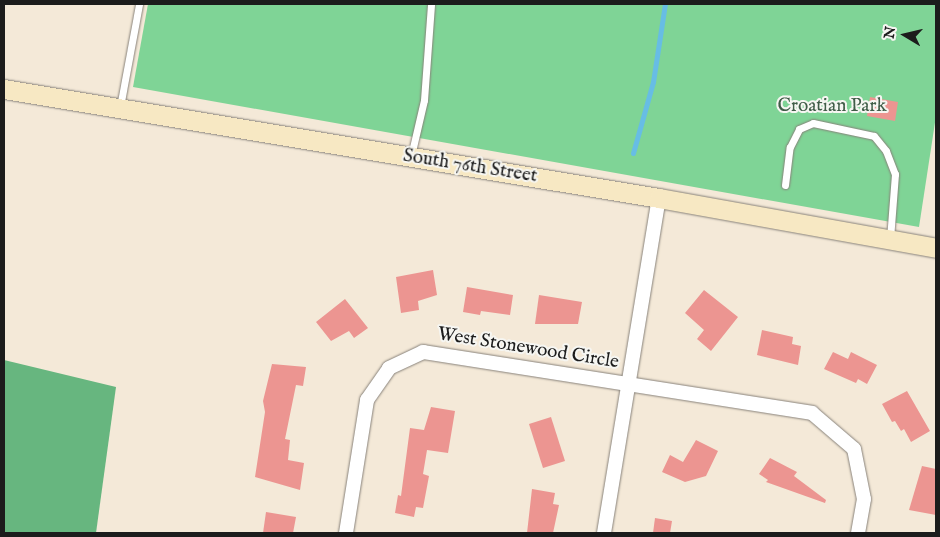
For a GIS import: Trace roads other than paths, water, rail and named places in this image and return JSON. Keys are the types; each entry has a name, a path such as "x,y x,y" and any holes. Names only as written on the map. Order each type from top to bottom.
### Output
{"main road":[{"name":"South 76th Street","path":"4,89 659,198 936,248"}],"street":[{"path":"604,533 659,198"},
{"name":"West Stonewood Circle","path":"346,533 367,400 389,368 423,352 812,413 854,449 864,499 858,533"}],"lane":[{"path":"120,108 139,4"},
{"path":"411,157 424,100 431,4"},
{"path":"785,185 790,147 798,129 813,123 874,136 886,151 895,174 890,240"}],"waterway":[{"path":"633,153 653,82 665,4"}],"park label":[{"name":"Croatian Park","path":"832,107"}]}
